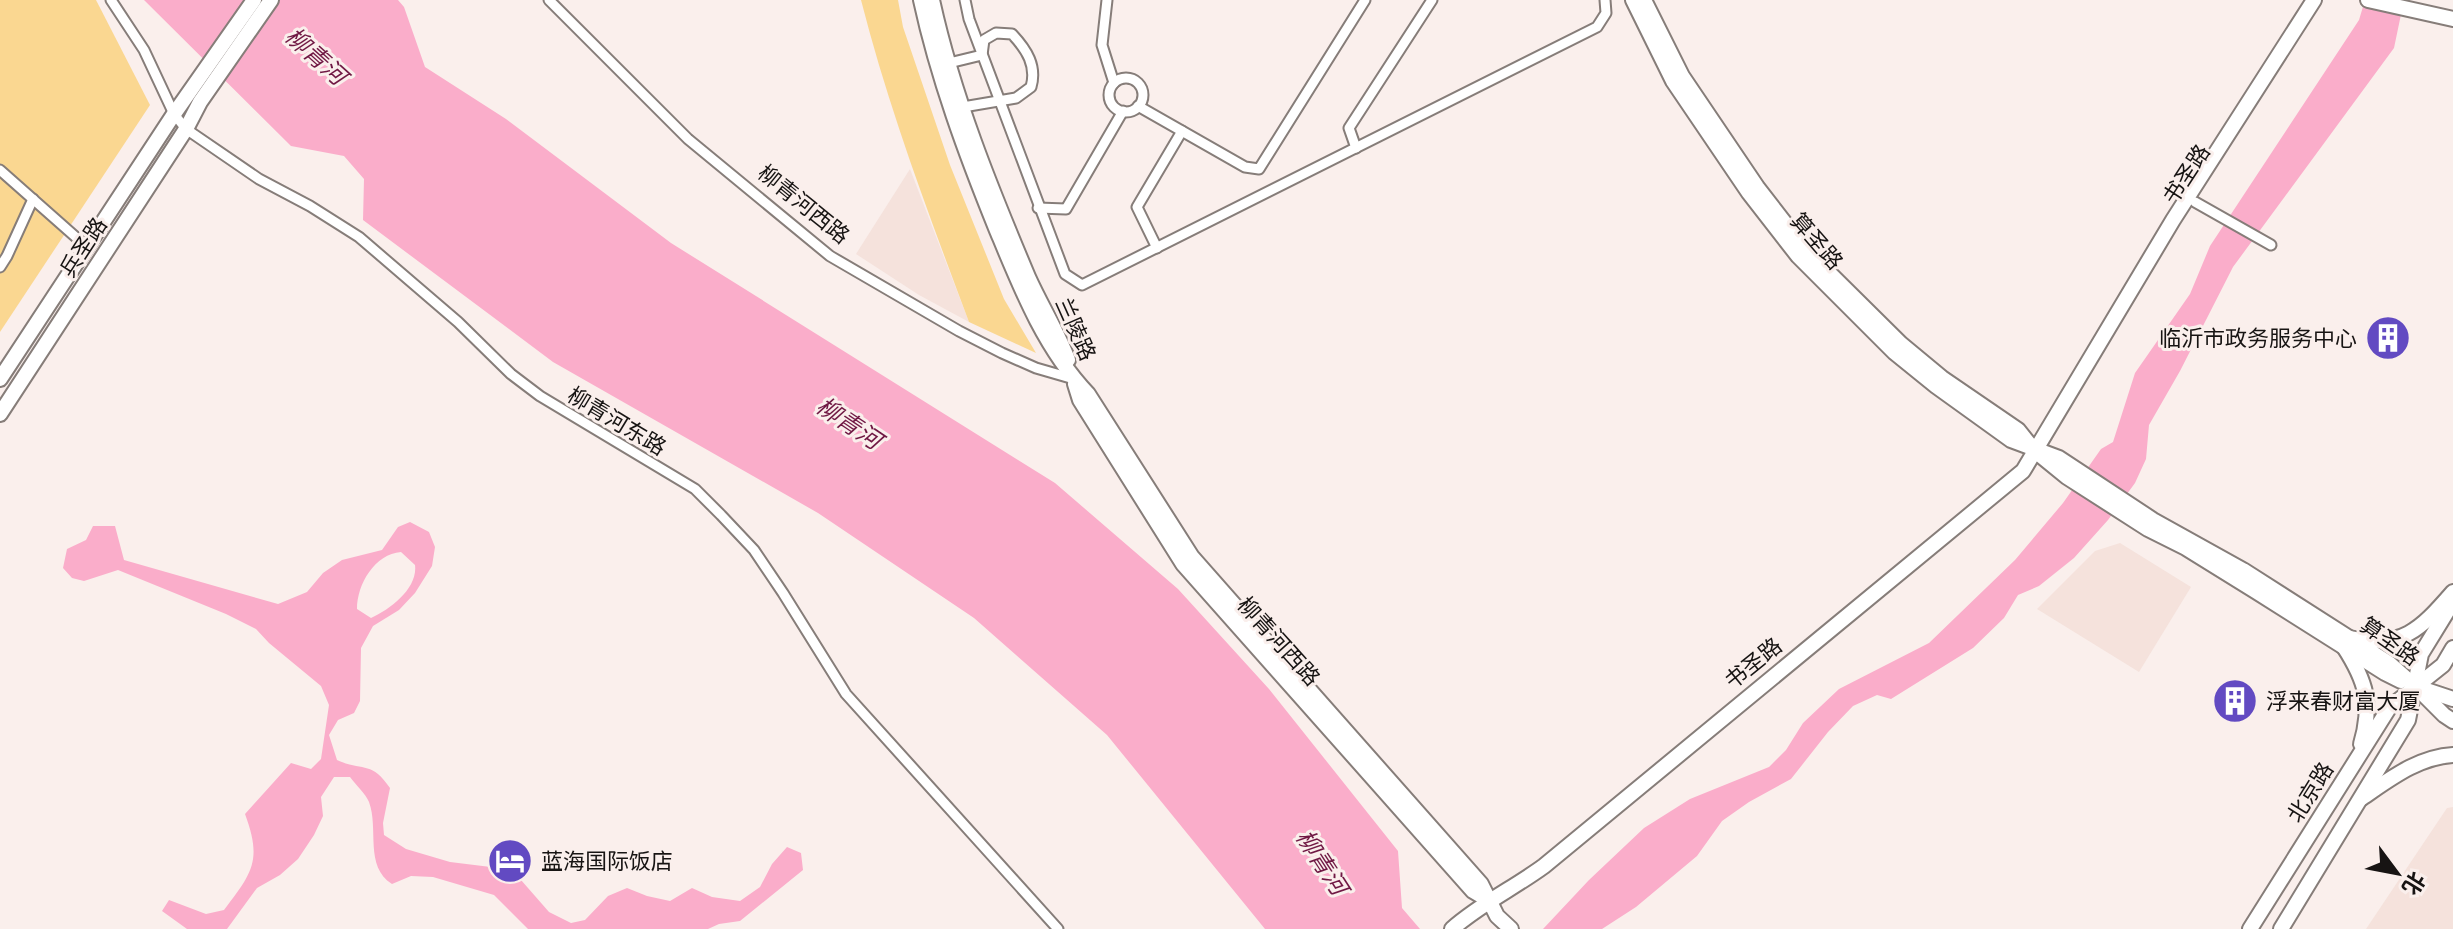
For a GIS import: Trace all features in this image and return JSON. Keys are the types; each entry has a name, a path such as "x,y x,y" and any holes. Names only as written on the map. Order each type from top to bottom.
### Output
{"main road":[{"path":"194,98 254,0"},
{"path":"194,98 271,0"},
{"name":"兰陵路","path":"921,0 956,122 983,197 1021,287 1051,346 1074,379"},
{"name":"兰陵路","path":"932,0 963,107 1030,282 1060,340 1074,379"},
{"name":"算圣路","path":"1633,0 1673,81 1749,193 1798,256 1905,360 2011,440 2059,458 2070,473 2186,548 2346,643 2385,673 2416,687"},
{"name":"算圣路","path":"1644,0 1682,76 1757,187 1805,249 1901,344 1942,378 2018,430 2035,451"},
{"name":"书圣路","path":"2035,451 2173,220 2314,0"},
{"name":"书圣路","path":"1465,929 1509,882 2035,451 2049,443 2321,0"},
{"path":"2368,0 2430,10 2453,9"},
{"path":"2407,0 2453,19"},
{"name":"兵圣路","path":"0,379 174,114 194,98"},
{"name":"兵圣路","path":"0,414 186,129 194,98"},
{"name":"柳青河西路","path":"1074,379 1080,400 1183,564 1473,891 1502,912 1512,929"},
{"path":"2354,763 2368,722 2367,695 2361,673 2346,643 2376,643 2420,628 2453,592"},
{"name":"北京路","path":"2281,929 2408,720 2421,654 2453,602"},
{"name":"北京路","path":"2250,929 2389,708 2443,665 2453,648"},
{"path":"2416,687 2453,699"},
{"path":"2416,687 2453,721"},
{"path":"2359,801 2406,769 2439,756 2453,755"},
{"name":"书圣路","path":"1452,929 1471,912 1490,901"}],"street":[{"name":"柳青河东路","path":"111,0 144,50 174,114 186,129 259,179 359,237 458,322 511,374 540,396 695,489 754,550 846,694 1058,929"},
{"name":"柳青河西路","path":"549,0 688,139 830,256 970,337 1036,368 1074,379"},
{"path":"965,0 982,55 1065,274 1082,285 1597,27 1606,13 1605,0"},
{"path":"1107,0 1102,45 1114,83"},
{"path":"1038,208 1066,209 1123,111 1138,106 1245,167 1259,169 1365,0"},
{"path":"1356,148 1349,128 1432,0"},
{"path":"963,107 1016,98 1031,87 1035,74 1024,47 1012,34 996,33 984,40 982,55"},
{"path":"949,63 982,55"},
{"path":"1123,111 1110,100 1111,87 1127,78 1139,84 1142,96 1138,106"},
{"path":"1157,248 1137,207 1182,131"},
{"path":"0,170 87,247"},
{"path":"0,267 33,199"},
{"path":"2195,202 2268,243"}],"shaded area":[{"path":"0,0 96,0 150,105 0,332"},
{"path":"861,0 898,0 903,27 950,165 1004,299 1036,353 969,322 897,122"},
{"path":"910,169 969,322 919,295 856,254"},
{"path":"2120,543 2191,587 2139,672 2037,609 2095,551"},
{"path":"2453,807 2453,929 2366,929 2447,808"}],"water":[{"name":"柳青河","path":"144,0 398,0 404,7 425,67 506,119 671,243 1055,483 1178,589 1269,689 1398,851 1402,908 1420,929 1265,929 1107,735 974,618 818,513 553,362 363,220 364,179 344,156 291,146"},
{"path":"2365,0 2404,0 2394,48 2233,267 2149,425 2146,459 2135,483 2108,520 2074,558 2039,586 2018,595 2004,618 1973,648 1891,699 1877,695 1853,706 1791,779 1722,821 1697,856 1636,907 1602,929 1543,929 1644,828 1690,799 1769,767 1786,750 1803,723 1839,689 1929,643 2015,560 2063,503 2101,449 2113,442 2135,373 2190,294 2210,246 2359,20"},
{"path":"410,522 429,532 435,547 432,566 415,593 399,610 373,626 361,648 360,701 354,713 338,720 329,735 337,760 372,770 390,788 383,823 384,835 406,849 450,862 507,869 549,912 571,923 585,920 608,896 627,888 670,901 692,888 712,897 740,901 760,887 772,864 787,847 801,853 803,870 740,921 708,929 528,929 494,895 433,877 411,876 392,884 383,876 375,857 368,799 350,777 334,777 321,797 323,816 298,859 280,875 257,888 227,929 187,929 162,911 169,900 206,914 224,910 252,865 253,843 245,814 291,763 311,769 321,759 329,705 321,686 256,629 118,570 84,581 72,578 63,568 67,549 86,540 93,526 115,526 124,560 278,604 307,592 323,573 342,560 382,550 398,527","holes":["401,552 415,565 415,574 408,590 395,603 371,618 357,609 364,581 383,558"]}],"place":[{"name":"临沂市政务服务中心","path":"2388,338"},
{"name":"浮来春财富大厦","path":"2235,701"},
{"name":"蓝海国际饭店","path":"510,861"}]}
